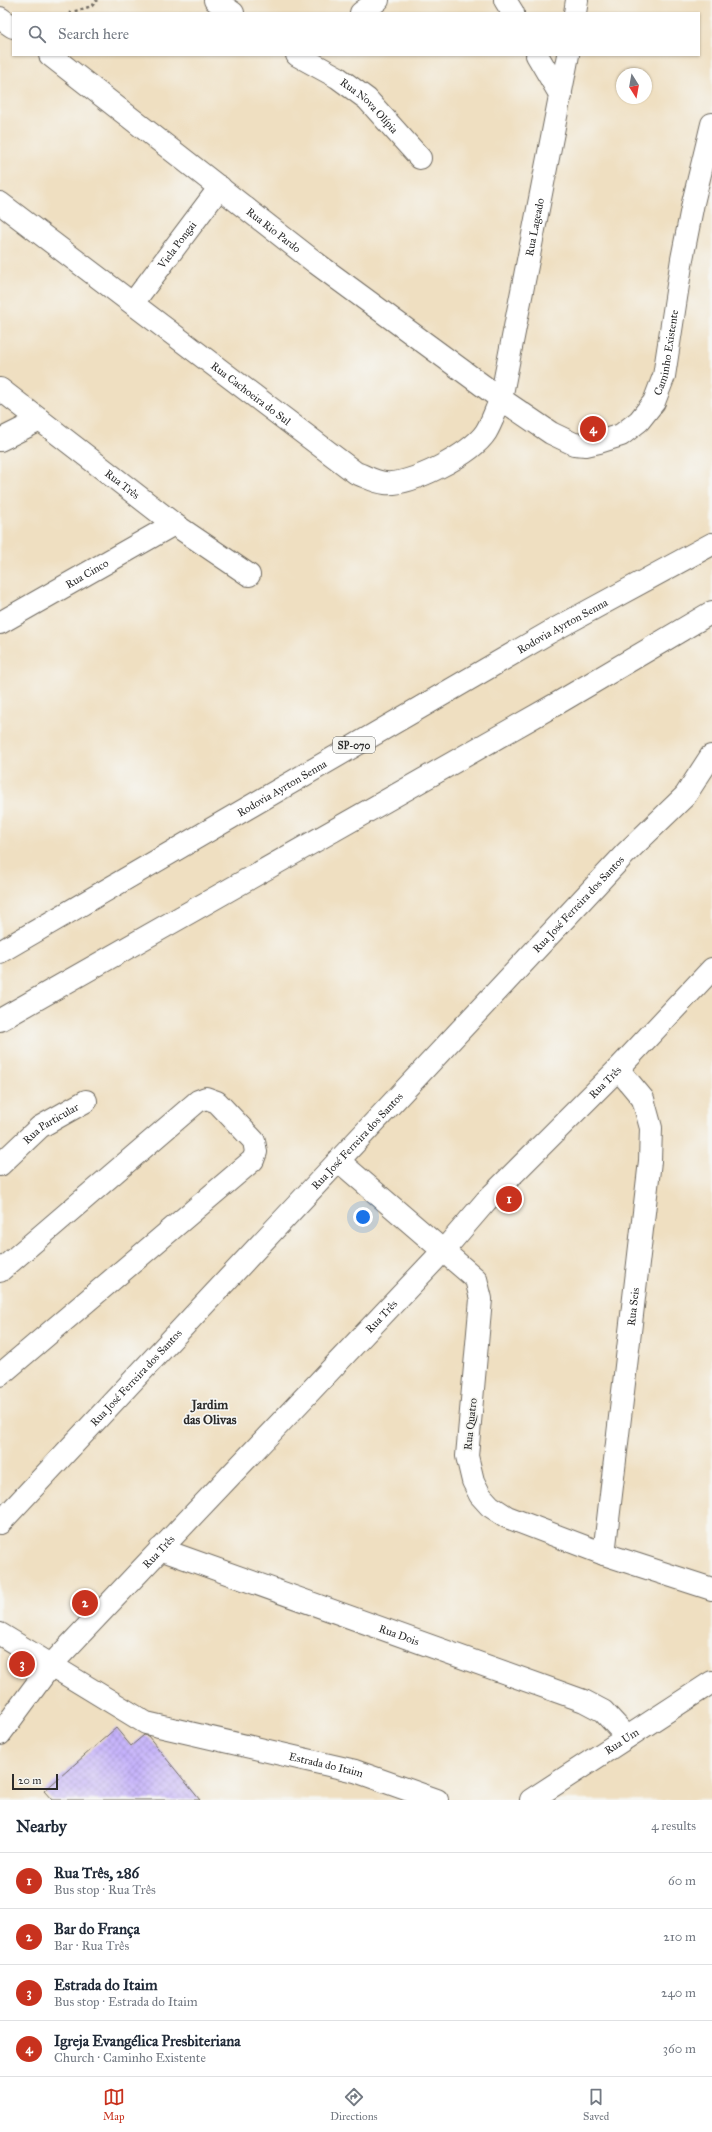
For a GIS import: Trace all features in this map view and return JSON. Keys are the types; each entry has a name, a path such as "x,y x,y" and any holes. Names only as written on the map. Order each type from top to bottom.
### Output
{"main road":[{"path":"505,0 512,12"},
{"path":"575,12 577,0"},
{"path":"0,18 12,26"},
{"name":"Rua Rio Pardo","path":"51,56 316,263 501,398"},
{"path":"538,56 561,96"},
{"name":"Rua Lageado","path":"501,398 568,56"},
{"name":"Rua Nova Olípia","path":"305,58 367,99 420,158"},
{"name":"Caminho Existente","path":"501,398 551,433 574,444 586,445 621,435 638,421 654,402 664,376 683,252 712,124"},
{"name":"Viela Pongai","path":"133,303 220,187"},
{"name":"Rua Cachoeira do Sul","path":"0,203 356,473 385,483 395,483 430,472 460,456 486,433 501,398"},
{"name":"Rua Três","path":"0,389 174,524 249,575"},
{"path":"0,440 40,420"},
{"name":"Rua Cinco","path":"0,623 174,524"},
{"name":"Rodovia Ayrton Senna","path":"0,952 543,636 712,544"},
{"path":"0,1020 558,703 712,612"},
{"name":"Rua José Ferreira dos Santos","path":"0,1523 340,1162 625,854 685,796 711,756"},
{"name":"Rua Três","path":"0,1734 51,1665 443,1251 486,1202 618,1069 712,969"},
{"name":"Rua Seis","path":"604,1554 650,1161 651,1128 643,1099 618,1069"},
{"path":"0,1271 198,1101 206,1098 217,1102 254,1142 256,1152 253,1160 0,1375"},
{"name":"Rua Particular","path":"0,1165 40,1127 86,1101"},
{"name":"Rua Quatro","path":"340,1162 476,1279 480,1294 467,1456 473,1481 490,1506 507,1516 604,1554 712,1590"},
{"name":"Rua Dois","path":"160,1549 584,1701 604,1711 627,1737"},
{"name":"Estrada do Itaim","path":"0,1634 146,1723 354,1771 437,1800"},
{"name":"Rua Um","path":"531,1800 712,1682"}],"path":[{"path":"69,12 92,6 97,0"}],"building":[{"path":"595,420 603,426 602,428 585,432 582,431"},
{"path":"116,1728 131,1746 144,1735 148,1736 200,1800 52,1800 44,1791"}],"place":[{"name":"Igreja Evangélica Presbiteriana","path":"593,429"},
{"name":"Rua Três, 286","path":"509,1199"},
{"name":"Bar do França","path":"85,1603"},
{"name":"Estrada do Itaim","path":"22,1664"}],"district":[{"name":"Jardim das Olivas","path":"210,1412"}]}
